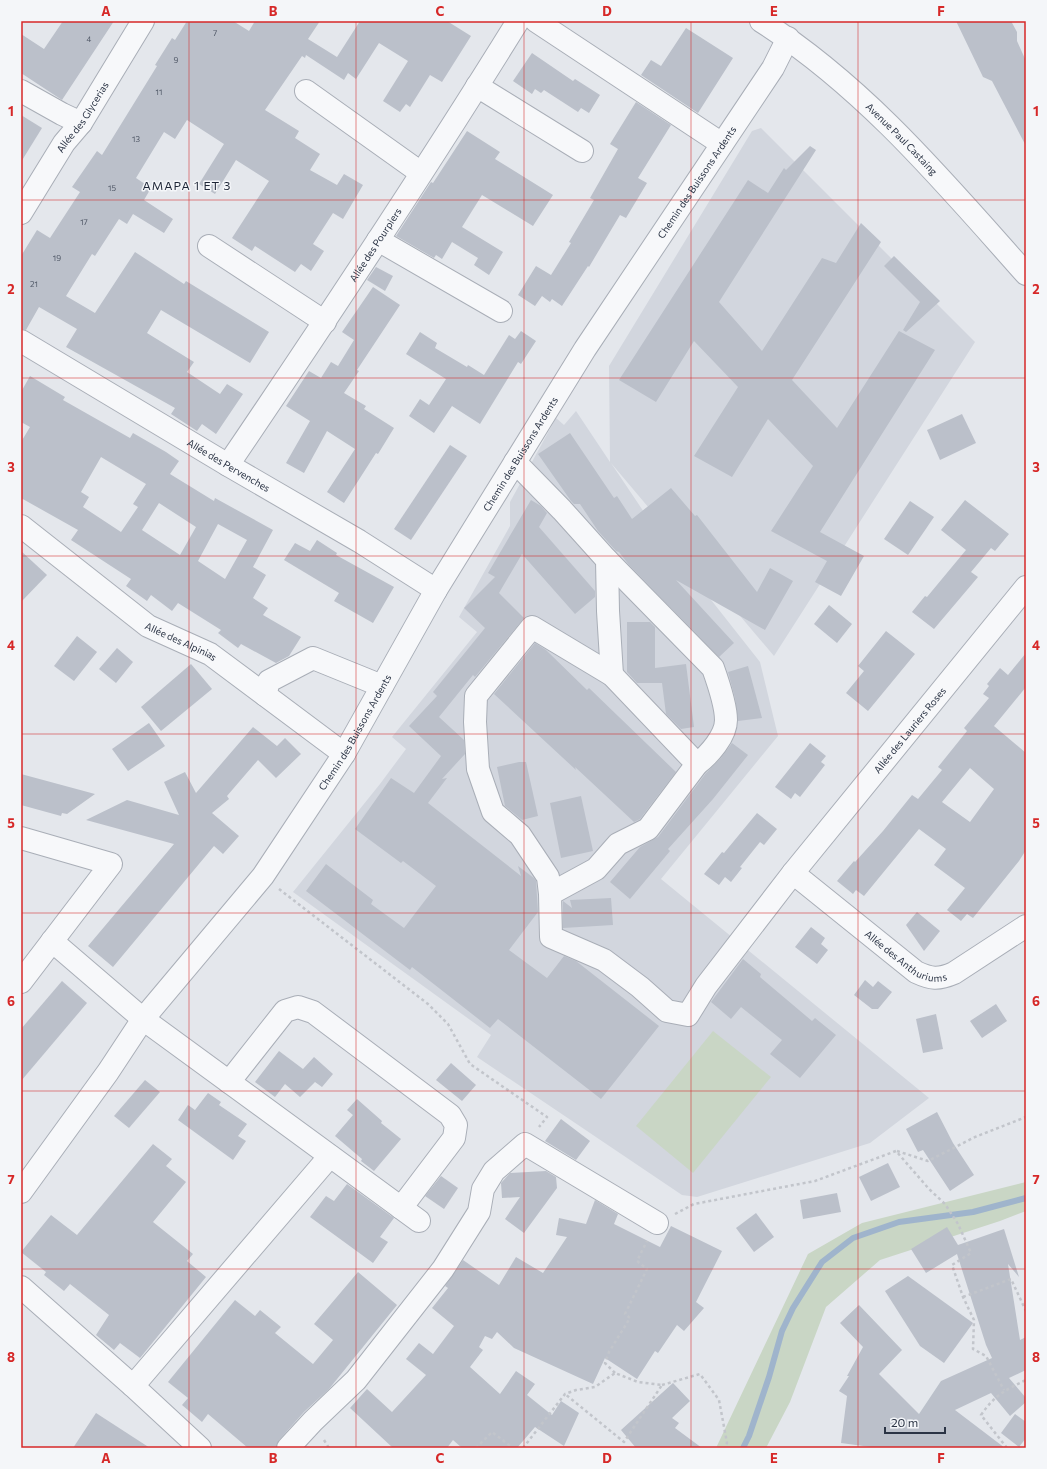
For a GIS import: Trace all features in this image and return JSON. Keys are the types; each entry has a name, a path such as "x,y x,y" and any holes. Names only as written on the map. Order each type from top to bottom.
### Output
{"street":[{"name":"Allée des Glycerias","path":"21,213 64,143 81,123 143,21"},
{"name":"Allée des Pourpiers","path":"228,465 325,322 518,21"},
{"path":"536,21 722,144"},
{"name":"Avenue Paul Castaing","path":"761,21 788,38 846,86 889,126 930,166 1026,274"},
{"name":"Chemin des Buissons Ardents","path":"21,1192 108,1072 143,1019 263,876 344,754 436,590 584,349 773,68 788,38"},
{"path":"477,86 582,151"},
{"path":"21,91 81,123"},
{"path":"306,92 421,173"},
{"path":"378,240 501,311"},
{"path":"209,246 325,322"},
{"name":"Allée des Pervenches","path":"21,341 228,465 359,541 436,590"},
{"path":"514,462 562,510 607,560 713,668 726,721 723,734 707,756 697,764 648,829 618,844 596,869 550,894 548,877 520,835 493,812 478,769 475,722 476,696 532,627 612,675 697,764"},
{"name":"Allée des Alpinias","path":"21,526 148,626 210,654 344,754"},
{"path":"607,560 608,611 612,675"},
{"name":"Allée des Lauriers Roses","path":"550,894 552,937 604,960 640,987 667,1011 688,1015 706,986 793,873 1026,587"},
{"path":"265,695 270,681 313,658 382,686"},
{"path":"21,838 111,864 21,982"},
{"name":"Allée des Anthuriums","path":"793,873 916,972 934,978 954,974 1026,926"},
{"path":"52,941 143,1019 419,1221"},
{"path":"229,1082 285,1011 298,1007 313,1012 450,1115 456,1125 454,1138 401,1208"},
{"path":"288,1448 313,1420 356,1380 443,1270 479,1212 483,1189 494,1171 525,1144 657,1223"},
{"path":"133,1386 330,1156"},
{"path":"21,1287 133,1386 200,1448"}],"path":[{"path":"263,876 428,1004 448,1024 470,1064 547,1117 525,1144"},
{"path":"725,1448 727,1443 719,1400 700,1374 662,1385 638,1382 615,1373 605,1363 609,1352 630,1318 626,1314 647,1270 637,1261 657,1223 694,1204 815,1181 896,1151 928,1161 975,1137 1026,1117"},
{"path":"896,1151 945,1204 958,1224 971,1253 952,1265 963,1297 974,1320 973,1349 986,1356 1004,1390"},
{"path":"963,1297 1011,1279 1026,1311"},
{"path":"523,1448 565,1394 576,1390 595,1387 615,1373"},
{"path":"1007,1448 981,1415 988,1404 1004,1390 1026,1380"},
{"path":"565,1394 624,1442 662,1385"},
{"path":"476,1448 492,1432 513,1448"}],"shaded area":[{"path":"761,128 975,342 774,656 611,463 656,530 760,662 778,736 661,879 929,1098 870,1143 697,1197 682,1195 477,1057 491,1035 293,892 380,784 406,749 392,737 477,632 459,617 510,526 510,502 556,418 564,425 576,411 610,462 609,366 752,131"}],"green space":[{"path":"713,1031 771,1077 693,1173 636,1126"},
{"path":"1026,1182 1026,1211 1000,1221 880,1260 826,1307 790,1402 766,1448 716,1448 808,1254 862,1223"}],"building":[{"path":"63,21 114,21 62,100 21,73 21,34 44,49"},
{"path":"187,21 233,21 249,31 255,21 320,21 308,39 337,57 360,21 447,21 471,36 442,82 430,75 410,107 406,104 400,112 383,101 408,61 379,43 356,79 348,73 344,80 306,55 305,58 302,56 265,110 299,131 295,138 320,154 310,170 337,185 344,174 363,185 343,219 333,213 313,244 324,251 311,271 301,264 295,272 255,246 252,251 232,238 269,181 236,160 215,194 199,184 224,144 187,120 175,139 164,132 136,178 151,188 144,200 173,219 164,233 133,214 127,224 119,219 95,256 92,254 66,296 95,313 135,252 184,284 186,281 269,332 250,363 161,310 147,333 194,362 187,372 220,394 227,384 243,394 216,434 202,424 197,431 171,414 175,408 66,347 77,329 39,307 26,330 21,329 21,256 37,230 50,238 80,192 72,187 97,151 102,155 157,66 155,65 172,38 175,40"},
{"path":"956,21 1011,21 1017,32 1017,41 1026,61 1026,146 992,81 983,77"},
{"path":"686,28 733,58 698,113 641,75 651,60 661,66"},
{"path":"532,53 573,81 575,79 600,95 589,113 581,108 578,112 544,90 541,93 535,89 532,94 513,81"},
{"path":"636,102 671,125 638,178 647,183 626,218 620,215 589,267 588,266 562,306 552,299 550,302 542,296 535,306 518,295 536,266 551,275 571,243 569,242 594,200 590,198 618,149 610,144"},
{"path":"21,115 42,128 21,162"},
{"path":"467,131 500,152 495,159 553,195 533,226 482,195 462,227 503,252 489,275 474,265 478,258 452,242 442,259 436,255 434,258 396,236 431,182 433,183"},
{"path":"810,146 816,150 719,302 762,351 822,258 836,263 861,223 881,242 792,380 837,428 899,331 935,350 820,532 864,556 841,596 815,582 827,561 771,531 813,466 768,419 732,477 694,456 738,387 694,341 656,402 619,380 748,180 768,193 784,168 786,170"},
{"path":"894,256 940,301 906,332 903,330 920,302 884,266"},
{"path":"376,267 393,276 385,291 367,280"},
{"path":"373,287 400,305 357,370 359,371 344,393 366,406 364,409 394,428 344,503 327,492 355,449 327,431 304,473 286,463 310,421 286,406 309,371 321,378 331,362 338,366 354,340 342,332"},
{"path":"521,331 536,341 521,364 518,362 480,424 452,406 434,433 409,416 420,399 429,405 446,379 406,354 420,332 437,343 435,348 484,375 509,335 515,339"},
{"path":"30,376 65,397 63,400 130,438 133,433 166,452 179,461 170,474 214,501 215,498 273,530 253,567 266,575 253,598 268,608 263,615 301,637 289,656 276,663 241,644 238,648 218,633 221,630 178,603 172,611 151,595 147,601 126,586 131,579 71,540 78,530 21,498 21,442 30,427 21,422 21,392","holes":["101,457 146,484 133,504 138,507 121,532 83,507 89,497 81,492","159,503 196,527 180,555 142,530","218,524 247,540 225,579 198,561"]},
{"path":"962,414 976,443 940,460 927,430"},
{"path":"570,433 614,498 617,496 632,519 671,488 695,516 697,515 757,592 770,568 793,581 765,630 676,580 734,643 719,657 629,565 619,552 616,551 598,531 580,504 574,504 571,501 538,454"},
{"path":"450,445 467,456 411,540 394,529"},
{"path":"531,500 541,506 547,513 539,527 595,591 595,597 575,614 522,554 499,593 524,618 475,677 473,675 439,717 464,740 465,754 442,779 447,778 428,803 521,876 518,866 536,881 538,912 509,950 547,978 564,956 576,961 659,1026 601,1099 498,1019 490,1028 412,967 410,970 306,891 326,864 373,900 371,904 404,928 436,886 403,861 401,863 355,829 391,778 414,793 441,756 409,726 437,696 433,692 485,628 464,608 495,577 488,573"},
{"path":"965,500 1009,534 995,551 991,548 971,572 978,577 934,629 912,612 925,596 927,597 966,550 941,530"},
{"path":"910,501 934,517 908,555 884,539"},
{"path":"317,540 337,553 336,555 394,587 373,623 334,601 339,593 284,560 295,543 310,551"},
{"path":"21,551 47,575 21,602"},
{"path":"829,605 852,624 837,643 814,624"},
{"path":"627,622 650,622 655,627 655,668 686,664 694,727 681,729 666,714 662,683 637,683 627,672"},
{"path":"886,631 915,654 868,711 846,693 864,671 858,666"},
{"path":"77,636 97,652 74,681 54,666"},
{"path":"535,643 546,650 587,690 589,688 676,772 640,819 634,822 494,694"},
{"path":"117,648 133,662 116,683 99,669"},
{"path":"1026,653 1026,687 994,726 1026,753 1026,850 1019,861 973,918 967,914 961,921 947,910 965,888 934,865 946,849 919,829 864,896 856,890 853,894 837,881 883,831 912,795 918,799 942,770 938,767 967,731 964,728 989,698 983,694 989,686 987,684 1000,668 1008,675","holes":["970,768 994,789 970,822 942,802"]},
{"path":"191,664 212,689 161,731 141,707"},
{"path":"748,666 762,718 738,721 735,698 728,672"},
{"path":"149,723 165,746 128,771 112,749"},
{"path":"253,727 277,746 285,738 301,754 276,778 258,760 227,796 229,799 212,813 239,836 223,854 214,846 113,967 88,946 174,844 86,820 127,800 179,815 164,782 185,772 196,793"},
{"path":"732,743 748,755 713,799 668,849 670,851 630,899 610,882 640,847 658,837 706,773 721,758"},
{"path":"810,743 826,756 821,762 825,765 800,797 795,793 791,799 775,787"},
{"path":"526,762 538,816 522,820 505,806 497,767"},
{"path":"21,774 95,794 67,814 62,813 61,816 21,805"},
{"path":"581,796 593,851 561,858 550,803"},
{"path":"757,813 777,829 764,845 760,842 740,867 742,868 731,882 725,877 719,885 704,874 722,852 724,853"},
{"path":"611,898 613,925 563,928 563,901 572,908 570,900"},
{"path":"917,912 940,931 924,951 906,925"},
{"path":"811,927 825,938 821,944 828,950 817,964 795,947"},
{"path":"743,959 761,974 760,977 812,1021 815,1018 836,1035 800,1078 770,1054 782,1040 741,1007 731,1019 711,1002"},
{"path":"865,980 873,987 878,981 892,992 878,1009 872,1009 854,995"},
{"path":"62,981 87,1003 21,1081 21,1029"},
{"path":"996,1004 1007,1021 982,1038 970,1021"},
{"path":"936,1014 943,1049 923,1053 916,1019"},
{"path":"279,1051 303,1069 314,1057 333,1074 322,1087 315,1082 300,1097 285,1084 275,1097 255,1082"},
{"path":"451,1063 476,1085 462,1101 436,1080"},
{"path":"145,1080 160,1092 129,1128 114,1116"},
{"path":"208,1093 221,1102 219,1105 247,1124 238,1136 246,1141 233,1160 178,1120 188,1105 195,1110"},
{"path":"357,1099 382,1121 381,1123 401,1139 374,1171 361,1161 362,1159 335,1136 353,1115 347,1110"},
{"path":"937,1112 953,1143 974,1175 950,1191 923,1150 918,1152 906,1129"},
{"path":"561,1119 590,1141 576,1160 545,1141"},
{"path":"153,1144 172,1159 166,1166 186,1182 153,1222 193,1254 187,1261 206,1277 140,1358 120,1343 114,1350 96,1335 109,1315 70,1284 64,1291 44,1275 46,1272 21,1252 51,1215 77,1235"},
{"path":"888,1163 900,1187 871,1201 859,1177"},
{"path":"546,1171 556,1177 557,1188 524,1233 505,1219 520,1197 502,1198 501,1183 510,1173"},
{"path":"441,1176 458,1188 444,1209 425,1196"},
{"path":"347,1184 394,1218 380,1237 388,1242 373,1263 310,1217 326,1196 334,1201"},
{"path":"837,1193 841,1212 803,1219 800,1200"},
{"path":"595,1200 618,1214 614,1224 660,1247 671,1226 722,1251 696,1302 704,1308 684,1331 677,1325 658,1353 655,1351 637,1379 605,1358 593,1384 514,1348 497,1332 492,1339 485,1336 479,1347 483,1350 470,1367 500,1394 516,1371 535,1384 527,1395 552,1415 561,1401 579,1413 564,1446 535,1427 517,1448 462,1448 453,1440 447,1448 393,1448 350,1408 367,1389 392,1412 426,1375 406,1359 419,1343 433,1354 454,1326 432,1308 448,1288 445,1286 463,1260 499,1285 516,1257 543,1273 567,1237 556,1235 559,1218 586,1224"},
{"path":"756,1213 774,1237 754,1252 736,1228"},
{"path":"947,1227 958,1245 1004,1229 1019,1277 1008,1264 1020,1340 1026,1337 1026,1370 1009,1378 1026,1398 1026,1402 1010,1416 991,1393 955,1410 1005,1448 878,1448 841,1443 847,1396 839,1391 849,1376 847,1376 863,1347 840,1323 859,1305 902,1350 879,1374 919,1414 941,1381 992,1358 986,1345 957,1254 926,1273 911,1249"},
{"path":"358,1272 397,1305 329,1389 304,1412 279,1440 276,1448 248,1448 208,1414 202,1422 182,1405 188,1398 168,1382 235,1300 255,1316 260,1310 281,1327 275,1333 313,1364 333,1340 314,1324"},
{"path":"908,1276 973,1323 944,1363 920,1346 885,1291"},
{"path":"673,1383 690,1401 672,1418 679,1423 675,1428 702,1448 636,1448 621,1430"},
{"path":"96,1413 150,1448 73,1448"},
{"path":"1015,1414 1026,1422 1026,1438 1019,1447 1001,1433"}],"waterway":[{"path":"743,1448 749,1436 769,1377 782,1331 793,1308 822,1262 853,1238 899,1222 973,1212 1026,1198"}],"district":[{"name":"AMAPA 1 ET 3","path":"187,185"}]}
